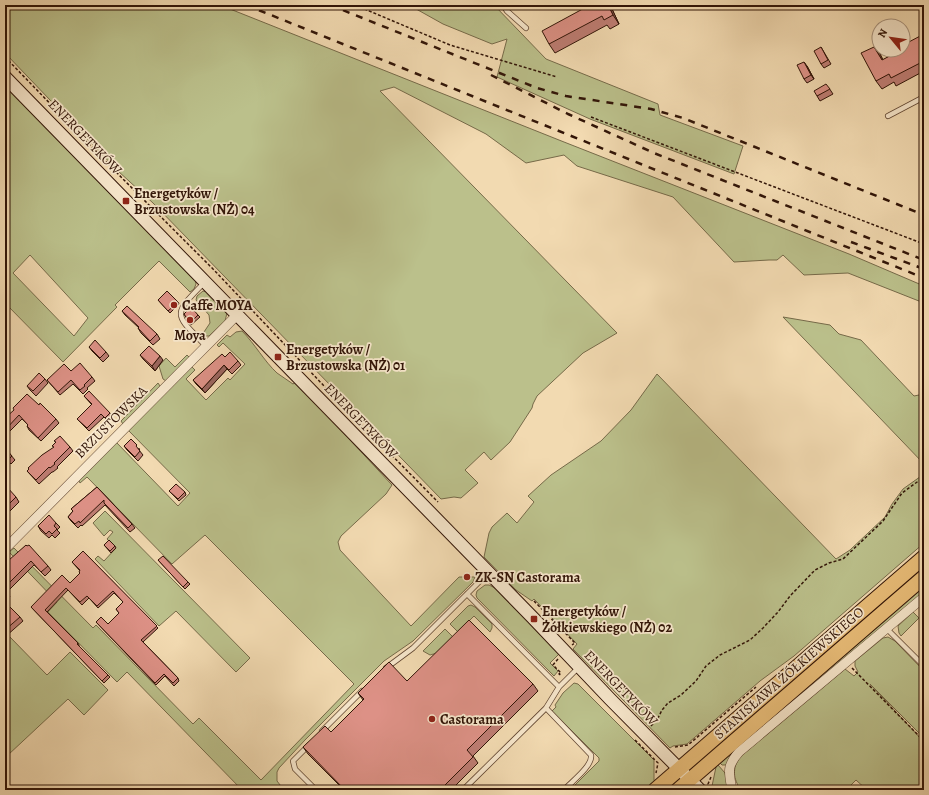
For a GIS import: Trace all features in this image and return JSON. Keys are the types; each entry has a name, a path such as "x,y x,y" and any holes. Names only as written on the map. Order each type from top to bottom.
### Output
{"main road":[{"name":"ENERGETYKÓW","path":"5,77 643,733 690,780 704,787"},
{"name":"STANISŁAWA ŻÓŁKIEWSKIEGO","path":"655,784 679,769 924,557"},
{"name":"STANISŁAWA ŻÓŁKIEWSKIEGO","path":"678,790 924,576"}],"street":[{"name":"BRZUSTOWSKA","path":"5,549 237,315"},
{"path":"732,790 729,767 734,759 924,597"}],"lane":[{"path":"503,5 526,28"},
{"path":"888,116 924,97"},
{"path":"205,282 186,300 180,313 183,322 206,346"},
{"path":"383,670 413,648 488,573"},
{"path":"467,594 559,687"},
{"path":"887,629 924,666"},
{"path":"463,790 546,708 559,687 579,667"},
{"path":"320,734 367,686"},
{"path":"546,708 591,755 588,766 564,790"},
{"path":"314,740 293,761 295,769 316,790"}],"path":[{"path":"355,5 450,45 558,77"},
{"path":"5,58 214,270 343,406 438,502"},
{"path":"591,117 924,244"},
{"path":"643,733 654,723 662,710 668,704 681,695 696,681 706,666 720,656 750,640 778,612 790,596 815,570 828,563 843,559 883,521 902,493 924,477"},
{"path":"847,662 924,741"},
{"path":"675,747 688,745 697,737"},
{"path":"655,784 658,763"},
{"path":"704,787 713,790"}],"green space":[{"path":"5,5 220,5 849,254 924,286 924,303 848,273 804,275 783,255 777,260 734,262 673,197 577,166 564,155 526,163 486,134 394,87 380,91 617,333 583,353 537,396 532,408 510,442 491,460 484,452 465,470 478,483 461,498 454,497 441,499 153,203 118,171 5,53"},
{"path":"409,5 494,5 546,59 658,104 660,115 743,146 734,174 590,119 497,77 507,39 492,44 443,24"},
{"path":"5,83 195,278 196,284 194,289 190,292 159,261 115,305 117,307 63,362 5,303","holes":["30,255 88,318 74,336 13,273"]},
{"path":"203,291 207,292 227,313 225,321 209,336 206,336 204,332 210,323 209,315 196,300 197,296"},
{"path":"783,317 830,325 839,334 861,340 914,396 924,394 924,464"},
{"path":"242,331 272,368 293,384 296,382 392,485 386,494 341,536 338,542 340,550 411,626 459,577 475,577 473,582 413,641 384,661 279,768 277,772 277,781 284,790 242,790 127,672 117,682 48,612 57,602 9,552 14,548 93,628 96,625 193,724 199,718 261,780 354,684 205,535 172,564 87,477 80,483 79,481 116,442 178,506 190,493 128,430 191,366 195,370 186,379 206,400 228,378 230,380 245,364 223,343 219,347 217,345 227,335 230,337 236,332"},
{"path":"187,355 189,357 166,381 163,379 159,366 166,358 175,367"},
{"path":"657,374 836,559 850,550 885,517 903,489 924,474 924,543 794,656 760,681 687,744 673,746 670,748 573,649 577,644 534,599 532,601 516,590 484,557 489,533 492,527 507,513 517,523 534,502 528,496 551,475 601,441 631,410"},
{"path":"158,383 160,386 123,424 121,421"},
{"path":"105,511 250,658 236,672 176,611 159,626 95,559 98,556 104,561 116,548 107,539 113,532 110,530 104,536 93,523"},
{"path":"924,563 924,570 713,754 796,675"},
{"path":"924,584 924,593 739,746 730,756 727,765 722,765 718,761"},
{"path":"485,585 495,588 559,654 550,663 558,671 554,676 477,598 477,591"},
{"path":"471,605 475,607 492,624 490,632 474,616 458,632 450,624 468,606"},
{"path":"913,612 919,618 901,636 898,626"},
{"path":"445,629 453,637 437,653 430,655 423,651"},
{"path":"9,636 47,675 70,652 108,690 84,715 68,699 8,755 5,752 5,640"},
{"path":"888,637 895,641 924,671 924,738 870,684 924,742 924,790 867,790 856,780 846,790 741,790 736,782 734,774 737,761 740,757 845,669 854,676 858,672 855,666 855,661 883,638"},
{"path":"574,683 578,684 654,760 654,780 656,783 648,790 570,790 599,761 599,758 552,711 556,707 555,705 563,693"},
{"path":"718,765 725,773 729,790 715,790 712,786 716,767"}],"building":[{"path":"590,5 608,5 613,15 604,20 602,16 549,44 542,31"},
{"path":"924,34 924,61 891,78 889,74 876,81 861,53 871,48 871,58 881,58 882,60 886,58 911,58 911,41"},
{"path":"821,47 828,60 821,64 814,51"},
{"path":"804,62 811,75 804,79 797,65"},
{"path":"826,84 830,89 817,96 814,91"},
{"path":"167,291 178,302 168,311 158,300"},
{"path":"127,306 157,334 150,341 138,328 139,327 122,311"},
{"path":"191,307 198,315 190,323 184,314"},
{"path":"95,340 106,352 100,358 89,347"},
{"path":"149,346 160,356 152,366 140,355"},
{"path":"230,352 238,361 229,370 224,365 202,389 193,380 222,354 225,357"},
{"path":"80,363 92,377 80,390 71,380 58,392 47,380 64,364 71,371"},
{"path":"39,373 45,379 33,391 27,386"},
{"path":"89,391 110,413 105,418 101,414 87,428 77,419 92,404 84,396"},
{"path":"27,394 39,405 40,403 56,419 38,438 19,415 5,430 5,418 14,410 13,408"},
{"path":"60,436 70,447 54,463 55,464 50,468 49,467 36,480 27,471 29,469 28,468 42,455 54,447 52,446 56,442 54,441"},
{"path":"131,439 140,451 135,457 124,446"},
{"path":"5,448 12,456 8,460 5,457"},
{"path":"176,484 185,492 178,499 169,491"},
{"path":"7,487 16,497 5,508 5,490"},
{"path":"97,487 132,524 128,528 104,503 104,500 80,523 79,521 75,524 68,517 73,511 71,509"},
{"path":"49,515 56,523 54,526 57,529 52,534 49,531 46,534 38,526"},
{"path":"109,540 115,546 110,551 104,545"},
{"path":"26,545 29,545 48,566 41,572 31,561 5,587 5,566 10,561 9,560"},
{"path":"83,551 157,626 141,640 178,678 173,683 164,674 155,683 96,622 101,617 108,624 119,613 116,609 123,602 113,591 97,606 87,596 80,602 66,588 45,610 108,675 102,681 31,607 62,575 70,583 80,573 80,570 72,562"},
{"path":"163,556 188,582 183,587 158,560"},
{"path":"8,605 20,617 5,630 5,608"},
{"name":"Castorama","path":"469,620 533,684 467,750 473,757 440,790 345,790 303,747 325,726 331,732 364,699 358,693 389,662 407,681"},
{"path":"924,640 924,650 920,648"}],"railway":[{"path":"246,5 924,278"},
{"path":"330,5 537,88 566,96 651,109 683,118 924,215"},
{"path":"491,75 568,114 654,153 924,260"},
{"path":"851,242 924,269"}],"place":[{"name":"Energetyków / Brzustowska (NŻ) 04","path":"126,201"},
{"name":"Caffe MOYA","path":"174,305"},
{"name":"Moya","path":"190,320"},
{"name":"Energetyków / Brzustowska (NŻ) 01","path":"278,357"},
{"name":"ZK-SN Castorama","path":"467,577"},
{"name":"Energetyków / Żółkiewskiego (NŻ) 02","path":"534,619"},
{"name":"Castorama","path":"432,719"}]}
